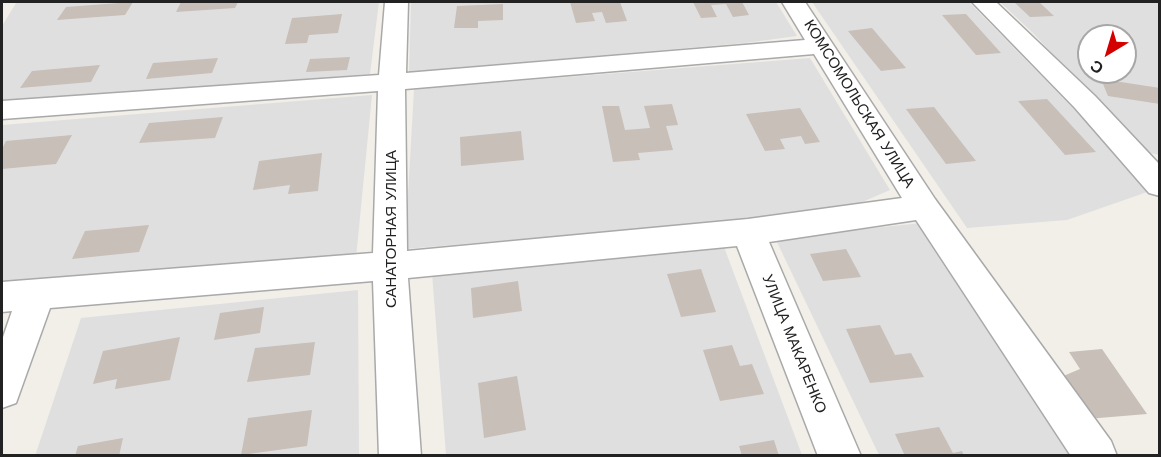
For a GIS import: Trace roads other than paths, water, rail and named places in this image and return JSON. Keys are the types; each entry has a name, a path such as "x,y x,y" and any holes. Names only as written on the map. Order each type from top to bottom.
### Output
{"street":[{"name":"САНАТОРНАЯ УЛИЦА","path":"396,2 392,82 390,266 400,456"},
{"name":"КОМСОМОЛЬСКАЯ УЛИЦА","path":"794,2 924,207 1096,456"},
{"path":"983,2 1085,102 1160,185"},
{"path":"2,110 392,82 820,46"},
{"path":"2,390 19,295 390,266 748,232 924,207"},
{"name":"УЛИЦА МАКАРЕНКО","path":"748,232 840,456"}]}
